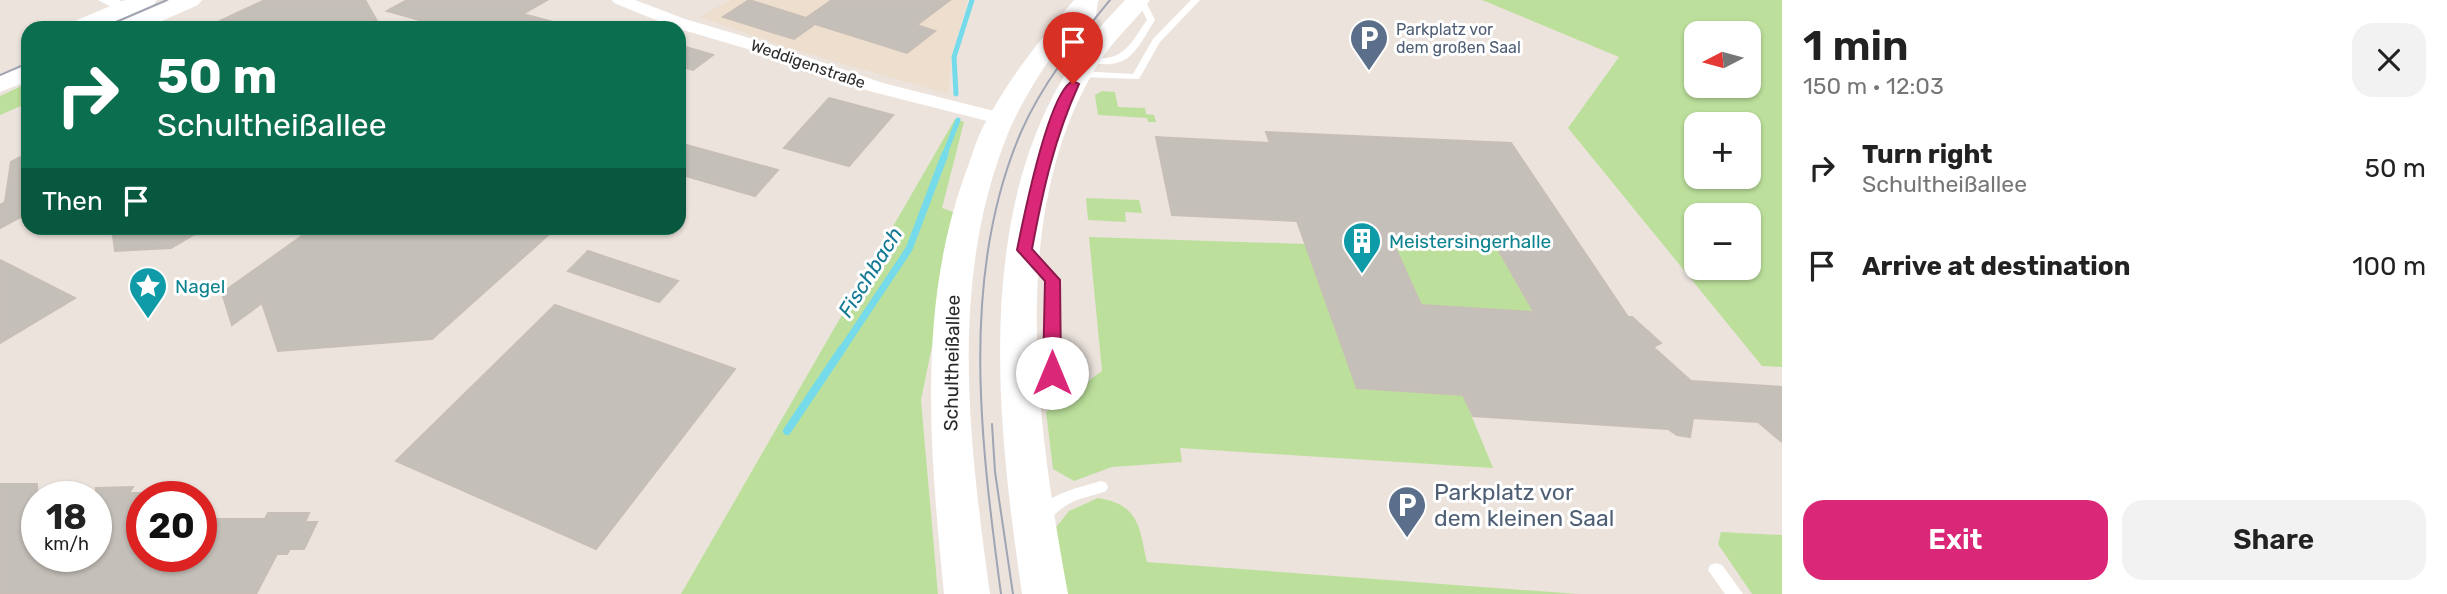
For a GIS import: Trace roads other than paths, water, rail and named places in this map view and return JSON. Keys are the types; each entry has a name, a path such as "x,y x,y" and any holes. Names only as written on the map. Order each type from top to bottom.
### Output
{"main road":[{"path":"96,21 125,9 190,0"},
{"name":"Schultheißallee","path":"967,594 951,452 950,318 961,243 970,204 999,118 1039,52 1087,0"},
{"path":"1045,594 1032,525 1020,391 1020,294 1025,250 1042,163 1059,114 1084,66 1118,20 1140,0"},
{"path":"0,62 21,53"},
{"path":"0,84 21,74"}],"street":[{"name":"Weddigenstraße","path":"621,0 675,21"},
{"name":"Weddigenstraße","path":"686,25 876,87 999,118"}],"lane":[{"path":"1094,0 1092,16 1070,45 1073,51 1084,66 1136,77 1156,41 1196,0"},
{"path":"1032,525 1063,499 1101,487"},
{"path":"1716,570 1735,594"}],"waterway":[{"name":"Fischbach","path":"956,94 954,57 972,0"},
{"name":"Fischbach","path":"944,156 958,120"},
{"name":"Fischbach","path":"841,351 909,249 945,154"},
{"name":"Fischbach","path":"787,431 842,349"}],"tram line":[{"path":"118,21 167,0"},
{"path":"1001,594 982,419 982,302 989,244 1002,187 1021,132 1039,96 1061,63 1110,0"},
{"path":"0,75 21,66"},
{"path":"992,424 995,472 1013,594"}],"place":[{"name":"Parkplatz vor dem großen Saal","path":"1369,72"},
{"name":"Meistersingerhalle","path":"1362,275"},
{"name":"Nagel","path":"148,320"},
{"name":"Parkplatz vor dem kleinen Saal","path":"1407,539"}]}
